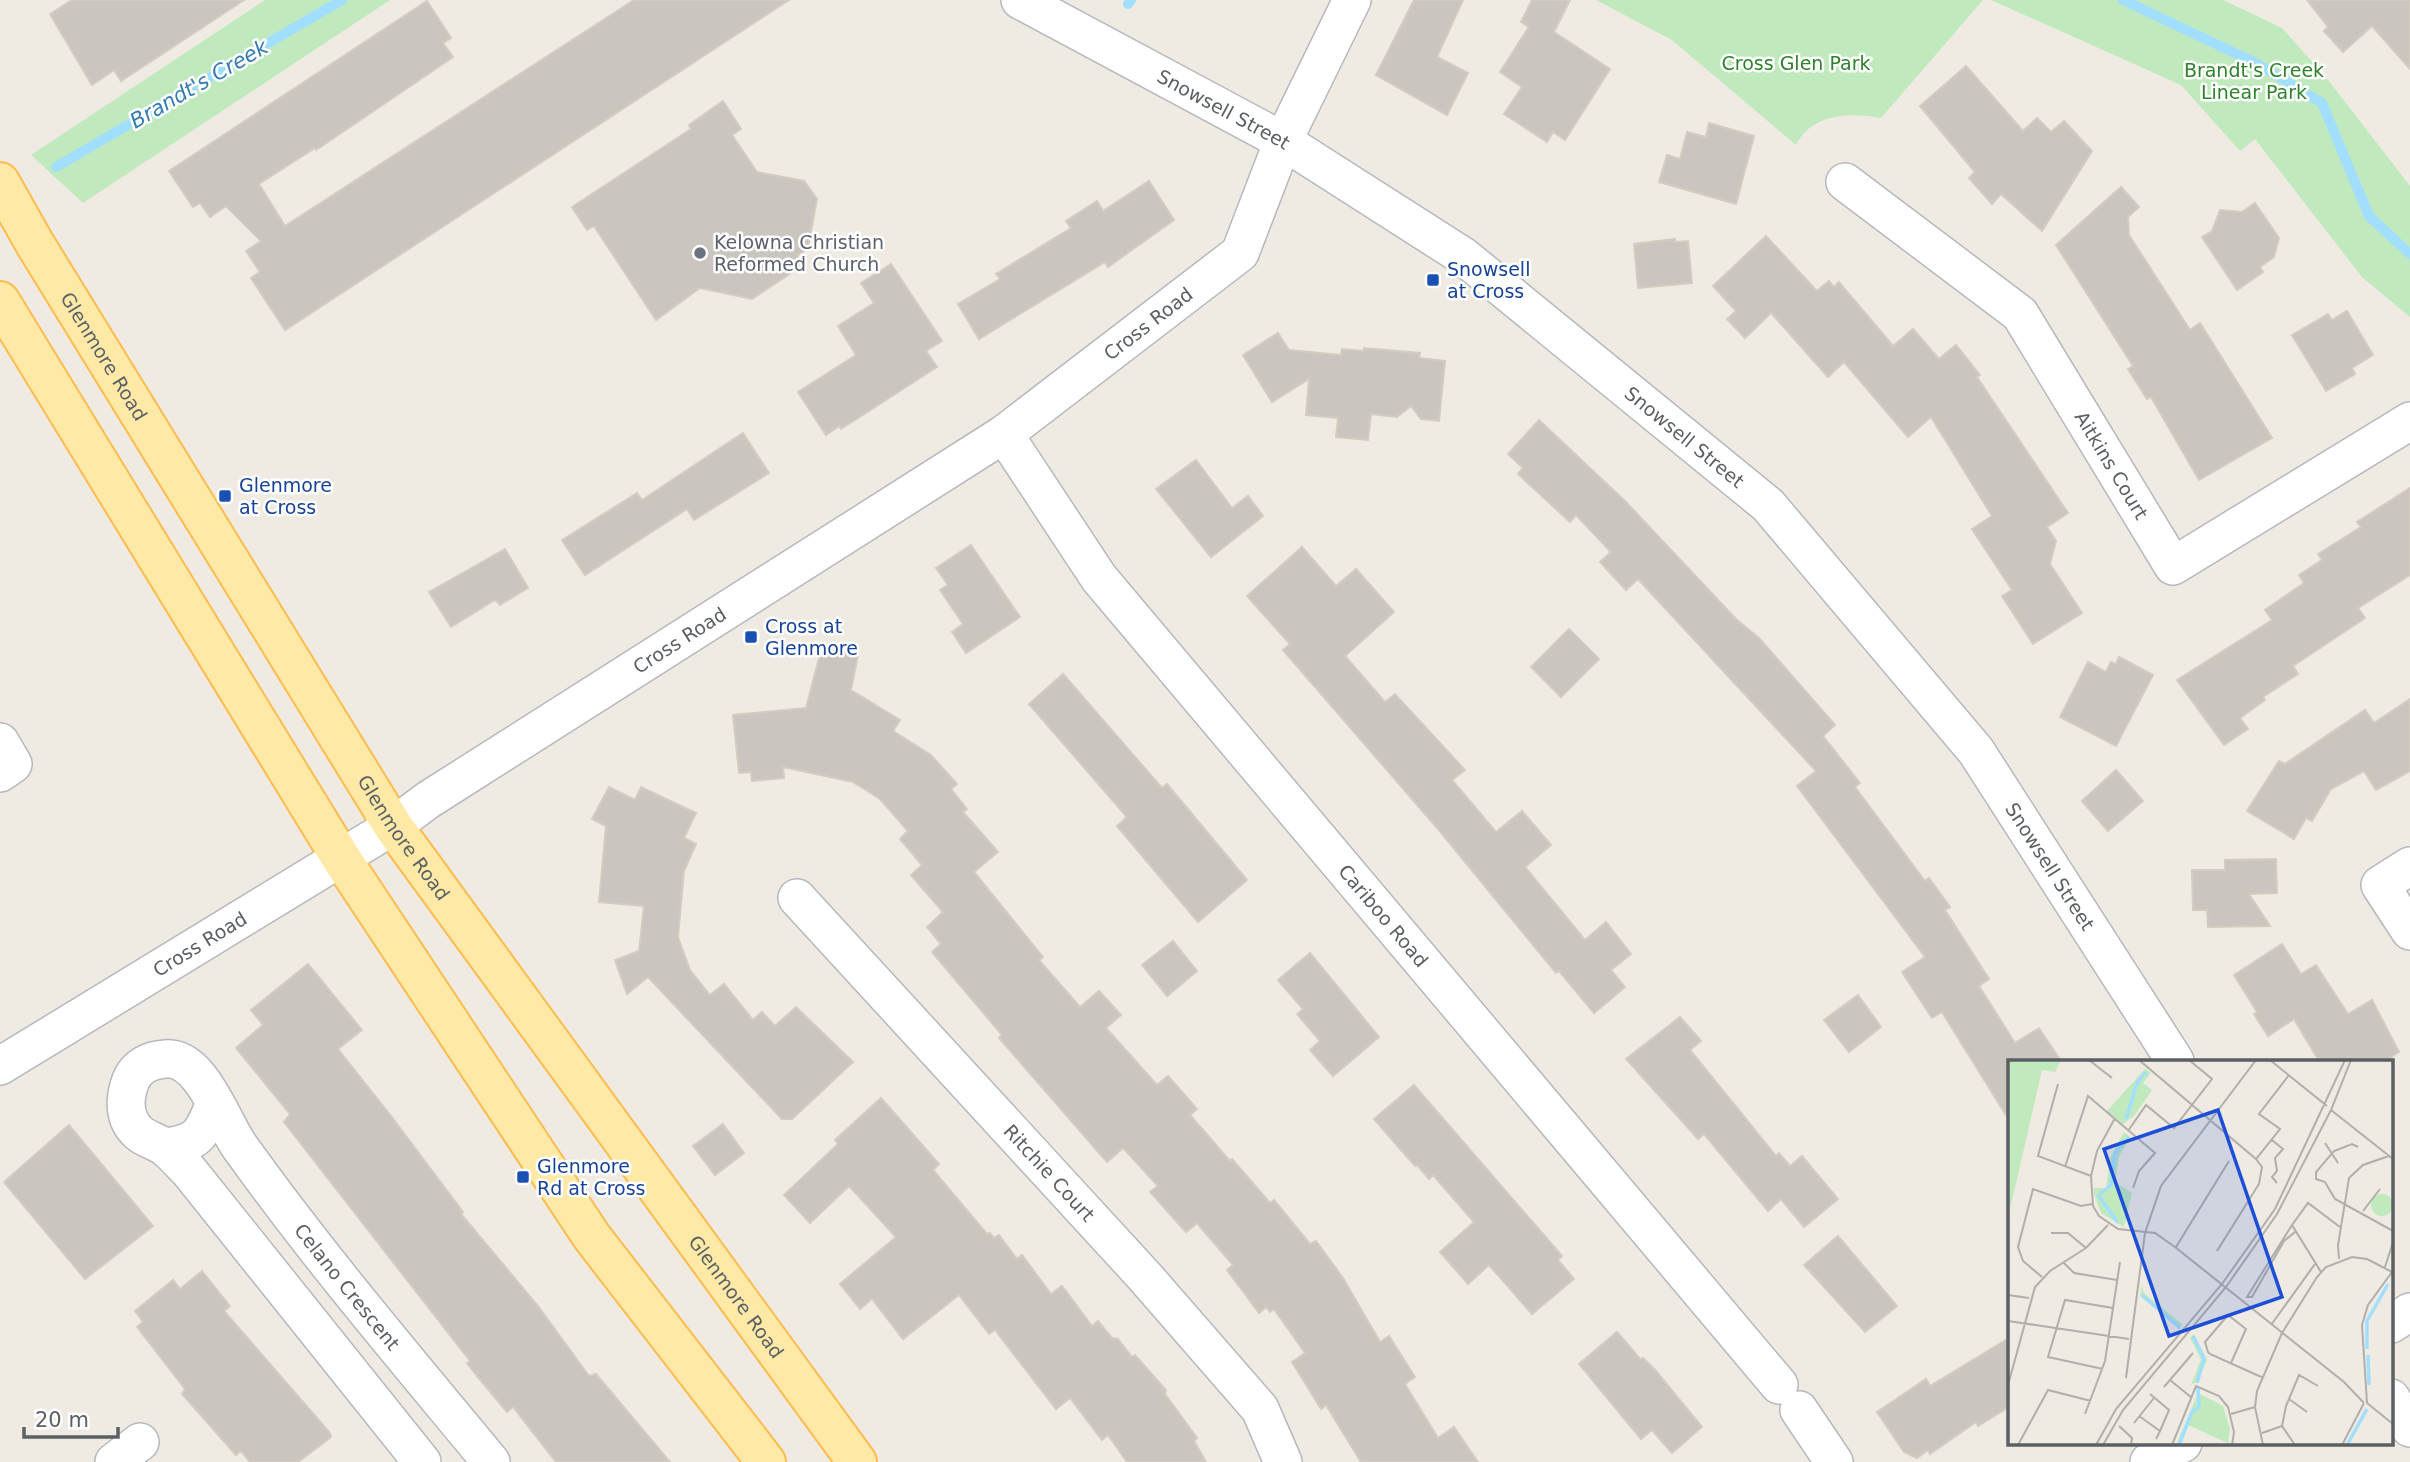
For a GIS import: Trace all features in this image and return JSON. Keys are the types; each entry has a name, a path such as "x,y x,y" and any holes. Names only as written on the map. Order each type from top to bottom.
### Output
{"main road":[{"name":"Glenmore Road","path":"0,181 35,244 393,826 857,1462"},
{"path":"0,301 341,858 592,1237 766,1462"}],"street":[{"name":"Snowsell Street","path":"1020,0 1283,141 1463,256 1768,505 1976,751 2174,1060"},
{"name":"Cross Road","path":"0,1066 393,826 428,800 1004,433 1240,253 1283,141 1352,0"},
{"name":"Aitkins Court","path":"1845,181 2020,314 2173,566 2410,421"},
{"name":"Cariboo Road","path":"1004,433 1098,578 1789,1397 1834,1462"},
{"path":"0,742 13,764 0,773"},
{"path":"2410,866 2380,885 2410,931"},
{"name":"Ritchie Court","path":"797,898 1146,1278 1252,1399 1260,1409 1283,1462"},
{"name":"Celano Crescent","path":"422,1462 189,1171 165,1147 139,1133 127,1118 125,1094 133,1075 146,1063 167,1058 182,1061 199,1075 233,1137 299,1229 491,1462"},
{"path":"165,1147 188,1144 204,1130 215,1105"},
{"path":"2392,1323 2410,1312"},
{"path":"2392,1400 2410,1428"},
{"path":"2149,1462 2181,1444"}],"green space":[{"path":"265,0 390,0 83,203 31,155"},
{"name":"Cross Glen Park","path":"1596,0 1983,0 1881,118 1857,115 1833,117 1812,126 1796,145 1672,40"},
{"name":"Brandt's Creek Linear Park","path":"1991,0 2223,0 2282,28 2325,76 2410,186 2410,317 2362,277 2255,139 2240,151 2181,85"}],"building":[{"path":"72,0 244,0 121,81 114,70 92,85 50,14"},
{"path":"634,0 789,0 285,330 251,278 260,272 246,251 261,241 226,206 210,217 200,203 193,207 169,171 427,1 451,38 443,43 453,57 316,150 315,148 259,184 285,226"},
{"path":"1414,0 1463,0 1437,57 1468,73 1447,115 1376,75"},
{"path":"1532,0 1570,0 1554,32 1610,69 1565,140 1553,132 1547,142 1504,114 1522,87 1500,72 1529,27 1521,22"},
{"path":"2307,0 2410,0 2410,69 2372,26 2343,52 2324,31 2328,27"},
{"path":"1966,66 2023,131 2037,118 2051,132 2064,121 2092,151 2042,231 2001,194 1992,204 1969,178 1975,172 1920,106"},
{"path":"723,101 741,129 732,135 757,172 804,181 817,199 808,248 797,256 803,265 752,299 700,288 656,320 594,226 587,230 572,207 691,129 689,125"},
{"path":"1709,123 1754,136 1736,204 1659,182 1667,155 1680,159 1687,132 1706,137"},
{"path":"1149,181 1174,220 1108,267 1105,262 979,339 958,304 1000,279 996,274 1071,228 1066,221 1097,201 1103,211"},
{"path":"2121,187 2139,207 2128,217 2129,235 2190,330 2200,323 2272,438 2199,480 2151,397 2147,399 2128,369 2133,366 2056,245"},
{"path":"2255,203 2279,238 2274,257 2260,267 2263,272 2237,290 2202,237 2212,231 2220,210 2242,212"},
{"path":"1766,236 1817,291 1829,281 1834,287 1839,282 1893,346 1913,329 1939,359 1956,345 1980,375 1977,377 2068,513 2047,527 2056,541 2050,564 2082,613 2033,644 2002,596 2012,590 1972,529 1992,516 1931,417 1908,437 1844,362 1828,377 1771,313 1745,338 1727,319 1736,311 1713,286"},
{"path":"1675,239 1675,242 1688,241 1692,283 1638,288 1634,244"},
{"path":"891,264 942,341 926,351 937,367 841,429 839,426 826,435 798,392 856,355 838,326 874,303 861,283"},
{"path":"2347,311 2373,355 2352,368 2355,374 2326,391 2292,335 2328,314 2332,320"},
{"path":"1278,333 1289,350 1341,355 1342,349 1364,351 1364,348 1420,353 1419,358 1445,361 1439,421 1421,419 1411,406 1397,417 1371,414 1368,440 1336,437 1338,418 1306,415 1309,379 1272,402 1243,355"},
{"path":"1539,420 1626,502 1736,619 1759,638 1835,725 1823,736 1860,783 1855,787 1925,881 1929,878 1950,907 1945,910 1989,979 1979,986 2015,1043 2039,1028 2060,1060 2008,1060 2008,1118 1942,1012 1932,1018 1902,972 1925,957 1797,786 1816,771 1638,579 1626,590 1600,562 1611,552 1576,515 1570,522 1518,474 1523,468 1508,454"},
{"path":"743,433 769,473 694,520 687,509 585,575 562,540 637,493 642,500"},
{"path":"1196,460 1232,508 1248,496 1263,516 1211,557 1156,489"},
{"path":"2410,488 2410,575 2358,608 2365,618 2293,666 2298,674 2263,697 2265,700 2240,718 2248,729 2224,745 2177,680 2272,620 2265,610 2304,583 2299,575 2322,560 2318,554 2361,527 2357,522"},
{"path":"971,545 1020,617 966,653 952,632 963,624 940,590 948,585 936,568"},
{"path":"1302,547 1336,586 1356,569 1394,612 1345,656 1385,702 1395,694 1465,770 1452,780 1496,832 1522,811 1551,845 1525,867 1585,940 1606,922 1631,954 1611,970 1625,987 1594,1013 1559,971 1556,973 1438,829 1283,650 1290,644 1247,596"},
{"path":"505,549 528,588 500,605 495,600 451,627 429,592"},
{"path":"1569,629 1599,659 1561,697 1531,667"},
{"path":"822,647 858,655 851,690 900,720 893,731 931,755 957,784 951,789 967,809 963,812 998,852 974,872 1043,957 1039,960 1080,1007 1099,991 1121,1015 1106,1028 1157,1085 1168,1076 1197,1109 1190,1115 1230,1161 1232,1159 1270,1203 1274,1200 1310,1244 1316,1241 1343,1278 1380,1342 1389,1336 1415,1377 1405,1384 1438,1438 1454,1427 1478,1462 1361,1462 1326,1405 1321,1409 1292,1362 1305,1353 1274,1309 1270,1312 1266,1307 1259,1313 1227,1270 1233,1265 1197,1223 1186,1232 1150,1192 1158,1186 1123,1148 1107,1162 999,1038 1002,1035 932,952 941,944 927,927 943,912 911,875 922,865 900,839 908,831 880,799 853,782 783,767 784,778 752,781 751,772 739,773 733,715 806,708"},
{"path":"2119,657 2153,675 2116,746 2060,717 2088,662 2106,672 2111,662 2116,664"},
{"path":"1063,674 1162,788 1167,784 1247,880 1198,922 1117,826 1127,817 1029,704"},
{"path":"2410,699 2410,771 2376,790 2364,771 2331,789 2312,821 2306,818 2294,839 2247,811 2279,761 2285,764 2365,710 2374,723"},
{"path":"2116,770 2143,801 2108,831 2082,801"},
{"path":"609,787 635,800 641,787 696,813 684,838 696,844 684,871 678,937 690,970 710,995 724,984 753,1020 762,1012 775,1026 796,1007 853,1062 792,1119 782,1119 648,977 627,994 615,960 639,951 644,906 599,902 606,826 592,819"},
{"path":"2276,859 2277,893 2249,894 2270,926 2208,927 2207,910 2193,910 2192,870 2225,870 2225,860"},
{"path":"1173,941 1197,971 1167,996 1142,965"},
{"path":"2282,944 2301,974 2316,965 2348,1014 2372,1000 2399,1052 2387,1060 2318,1060 2294,1019 2268,1036 2234,975"},
{"path":"1310,953 1379,1037 1333,1076 1310,1050 1320,1041 1297,1014 1303,1009 1278,980"},
{"path":"308,964 362,1030 338,1049 463,1212 461,1214 538,1306 589,1376 596,1374 670,1462 556,1462 513,1407 507,1412 477,1376 467,1363 470,1361 284,1122 290,1114 236,1048 263,1025 251,1010"},
{"path":"1858,995 1881,1027 1849,1052 1824,1020"},
{"path":"1680,1017 1701,1041 1690,1050 1776,1156 1779,1153 1790,1166 1802,1156 1838,1199 1804,1227 1781,1199 1768,1211 1704,1134 1698,1139 1626,1059"},
{"path":"1414,1085 1562,1256 1558,1260 1574,1279 1532,1314 1489,1265 1468,1284 1440,1252 1474,1222 1433,1175 1429,1179 1415,1166 1374,1119"},
{"path":"881,1098 939,1164 933,1170 987,1234 990,1233 994,1238 999,1235 1017,1259 1022,1255 1051,1294 1062,1286 1092,1326 1098,1321 1112,1338 1118,1339 1132,1357 1135,1355 1166,1390 1165,1394 1197,1438 1194,1441 1206,1462 1127,1462 1108,1435 1102,1440 1070,1398 1056,1409 995,1330 989,1334 959,1295 903,1339 872,1299 860,1309 840,1284 896,1237 849,1186 810,1223 784,1195 838,1144 835,1140"},
{"path":"723,1124 744,1153 715,1175 693,1146"},
{"path":"69,1125 153,1226 85,1279 4,1182"},
{"path":"1838,1236 1897,1306 1865,1332 1804,1265"},
{"path":"202,1271 230,1306 224,1311 330,1433 331,1437 298,1462 250,1462 241,1451 236,1455 182,1394 185,1389 137,1327 143,1322 135,1311 173,1280 180,1289"},
{"path":"1617,1332 1641,1360 1643,1358 1656,1371 1702,1427 1672,1453 1652,1430 1641,1439 1579,1364"},
{"path":"2008,1339 2008,1408 1978,1426 1976,1422 1930,1454 1928,1450 1917,1458 1904,1452 1877,1412 1926,1379 1930,1386"}],"waterway":[{"name":"Brandt's Creek","path":"56,167 342,0"},
{"name":"Brandt's Creek","path":"1128,4 1131,0"},
{"name":"Brandt's Creek","path":"2123,0 2258,64 2322,103 2369,216 2410,254"}],"place":[{"name":"Kelowna Christian Reformed Church","path":"700,253"},
{"name":"Snowsell at Cross","path":"1433,280"},
{"name":"Glenmore at Cross","path":"225,496"},
{"name":"Cross at Glenmore","path":"751,637"},
{"name":"Glenmore Rd at Cross","path":"523,1177"}]}
